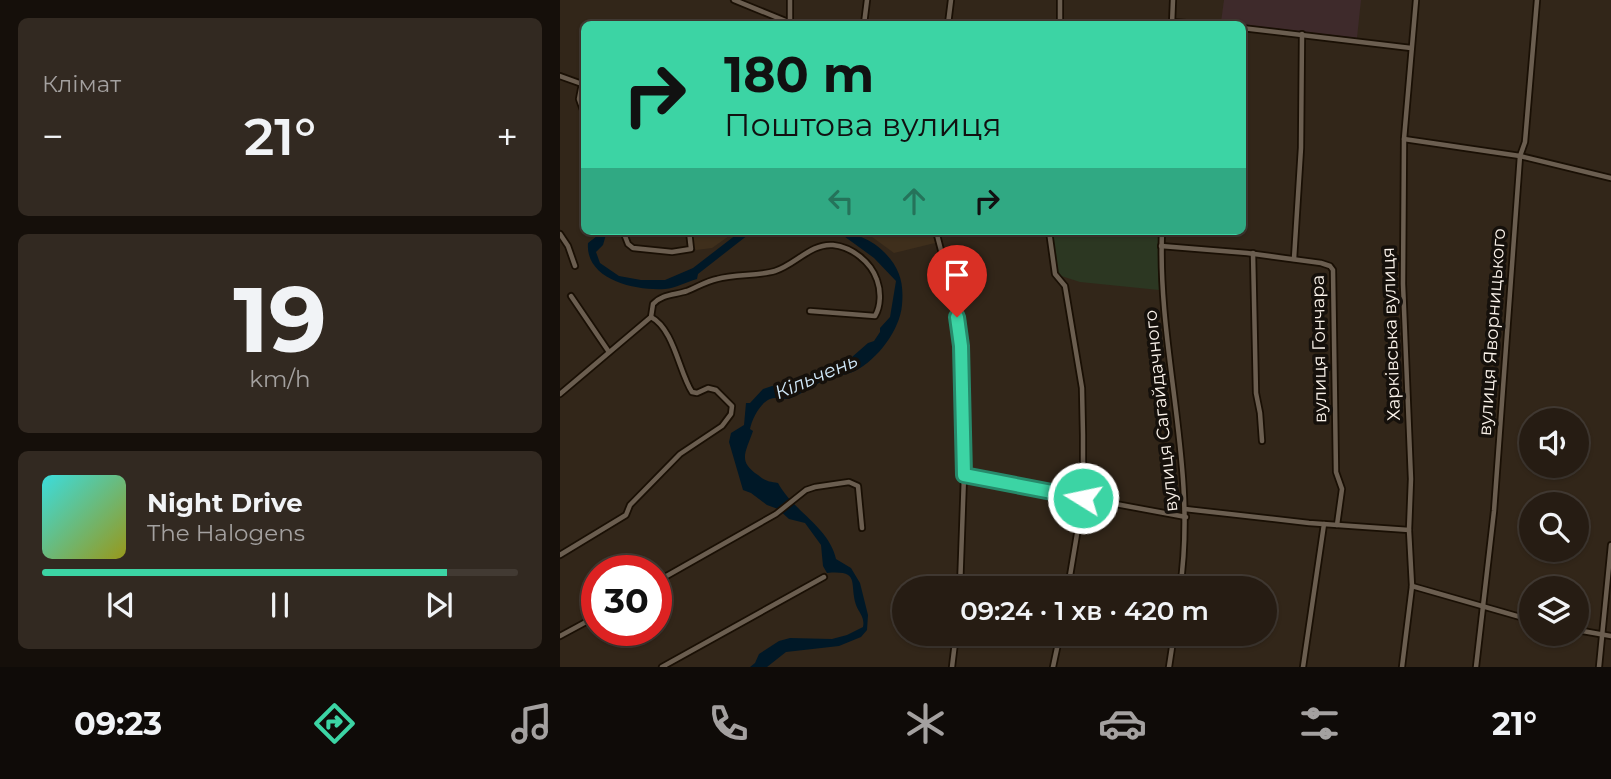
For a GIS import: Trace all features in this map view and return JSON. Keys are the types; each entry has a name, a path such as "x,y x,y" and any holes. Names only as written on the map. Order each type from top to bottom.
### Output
{"street":[{"path":"734,0 785,21"},
{"path":"790,0 792,21"},
{"path":"864,21 867,0"},
{"path":"948,21 951,0"},
{"path":"1060,0 1060,21"},
{"path":"1172,21 1173,0"},
{"name":"Харківська вулиця","path":"1402,667 1412,586 1409,530 1411,479 1402,271 1404,139 1416,0"},
{"name":"вулиця Яворницького","path":"1476,667 1494,511 1520,156 1525,142 1537,0"},
{"path":"1246,28 1411,48"},
{"name":"вулиця Гончара","path":"1302,34 1300,173 1294,259 1326,263 1334,270 1336,472 1342,489 1337,525"},
{"path":"560,76 581,84"},
{"path":"1404,139 1520,156 1611,178"},
{"path":"560,233 575,266"},
{"path":"624,235 628,244 633,247 671,252 691,249 689,235"},
{"path":"937,235 955,304 961,346 964,475 960,576"},
{"path":"1050,235 1055,274 1065,286 1079,359 1082,400 1083,498 1070,576"},
{"name":"вулиця Сагайдачного","path":"1162,235 1166,320 1186,517 1181,576"},
{"path":"560,394 651,317 653,304 662,297 687,291 716,279 778,270 826,245 841,247 869,265 877,279 880,293 877,314 874,316 810,311"},
{"path":"1161,246 1294,259"},
{"path":"1253,253 1256,393 1261,413 1262,441"},
{"path":"571,296 609,352"},
{"path":"560,555 626,515 630,505 680,454 722,426 731,414 732,406 716,390 708,388 697,393 692,392 671,343 658,321 651,317"},
{"path":"964,475 1186,517"},
{"path":"672,573 776,514 806,490 815,487 855,483 858,486 862,528"},
{"path":"1185,509 1409,530"},
{"path":"1303,667 1324,524"},
{"path":"1599,667 1611,545"},
{"path":"662,667 824,577"},
{"path":"1412,586 1519,616"},
{"path":"560,636 581,625"},
{"path":"1589,632 1611,636"},
{"path":"952,667 955,646"},
{"path":"1053,667 1057,646"},
{"path":"1169,667 1172,646"}],"shaded area":[{"path":"1224,0 1361,0 1357,38 1246,25 1246,21 1221,21"},
{"path":"691,235 730,235 712,248 696,250"},
{"path":"869,235 933,235 935,243 894,253"}],"green space":[{"path":"1052,235 1158,235 1159,290 1080,282 1058,275"}],"water":[{"path":"606,235 603,245 596,252 600,263 619,276 665,280 693,268 736,235 748,235 698,274 697,279 669,288 653,289 627,285 603,274 589,256 588,243 597,236"},
{"name":"Кільчень","path":"842,235 856,235 869,241 880,248 894,264 900,276 902,305 892,334 871,360 855,371 828,378 791,398 773,398 766,401 751,425 750,429 753,431 745,456 751,470 763,479 778,483 792,502 819,528 836,559 851,568 860,583 868,615 867,630 861,637 839,646 786,652 767,667 750,667 759,654 779,641 790,638 832,639 863,627 852,580 845,574 827,573 823,566 821,545 805,523 789,519 778,509 743,490 729,442 731,433 744,425 746,403 750,403 763,389 794,384 824,368 844,364 874,341 880,328 890,317 896,281 874,258"}],"route":[{"path":"957,317 961,346 964,475 1083,498"}]}
